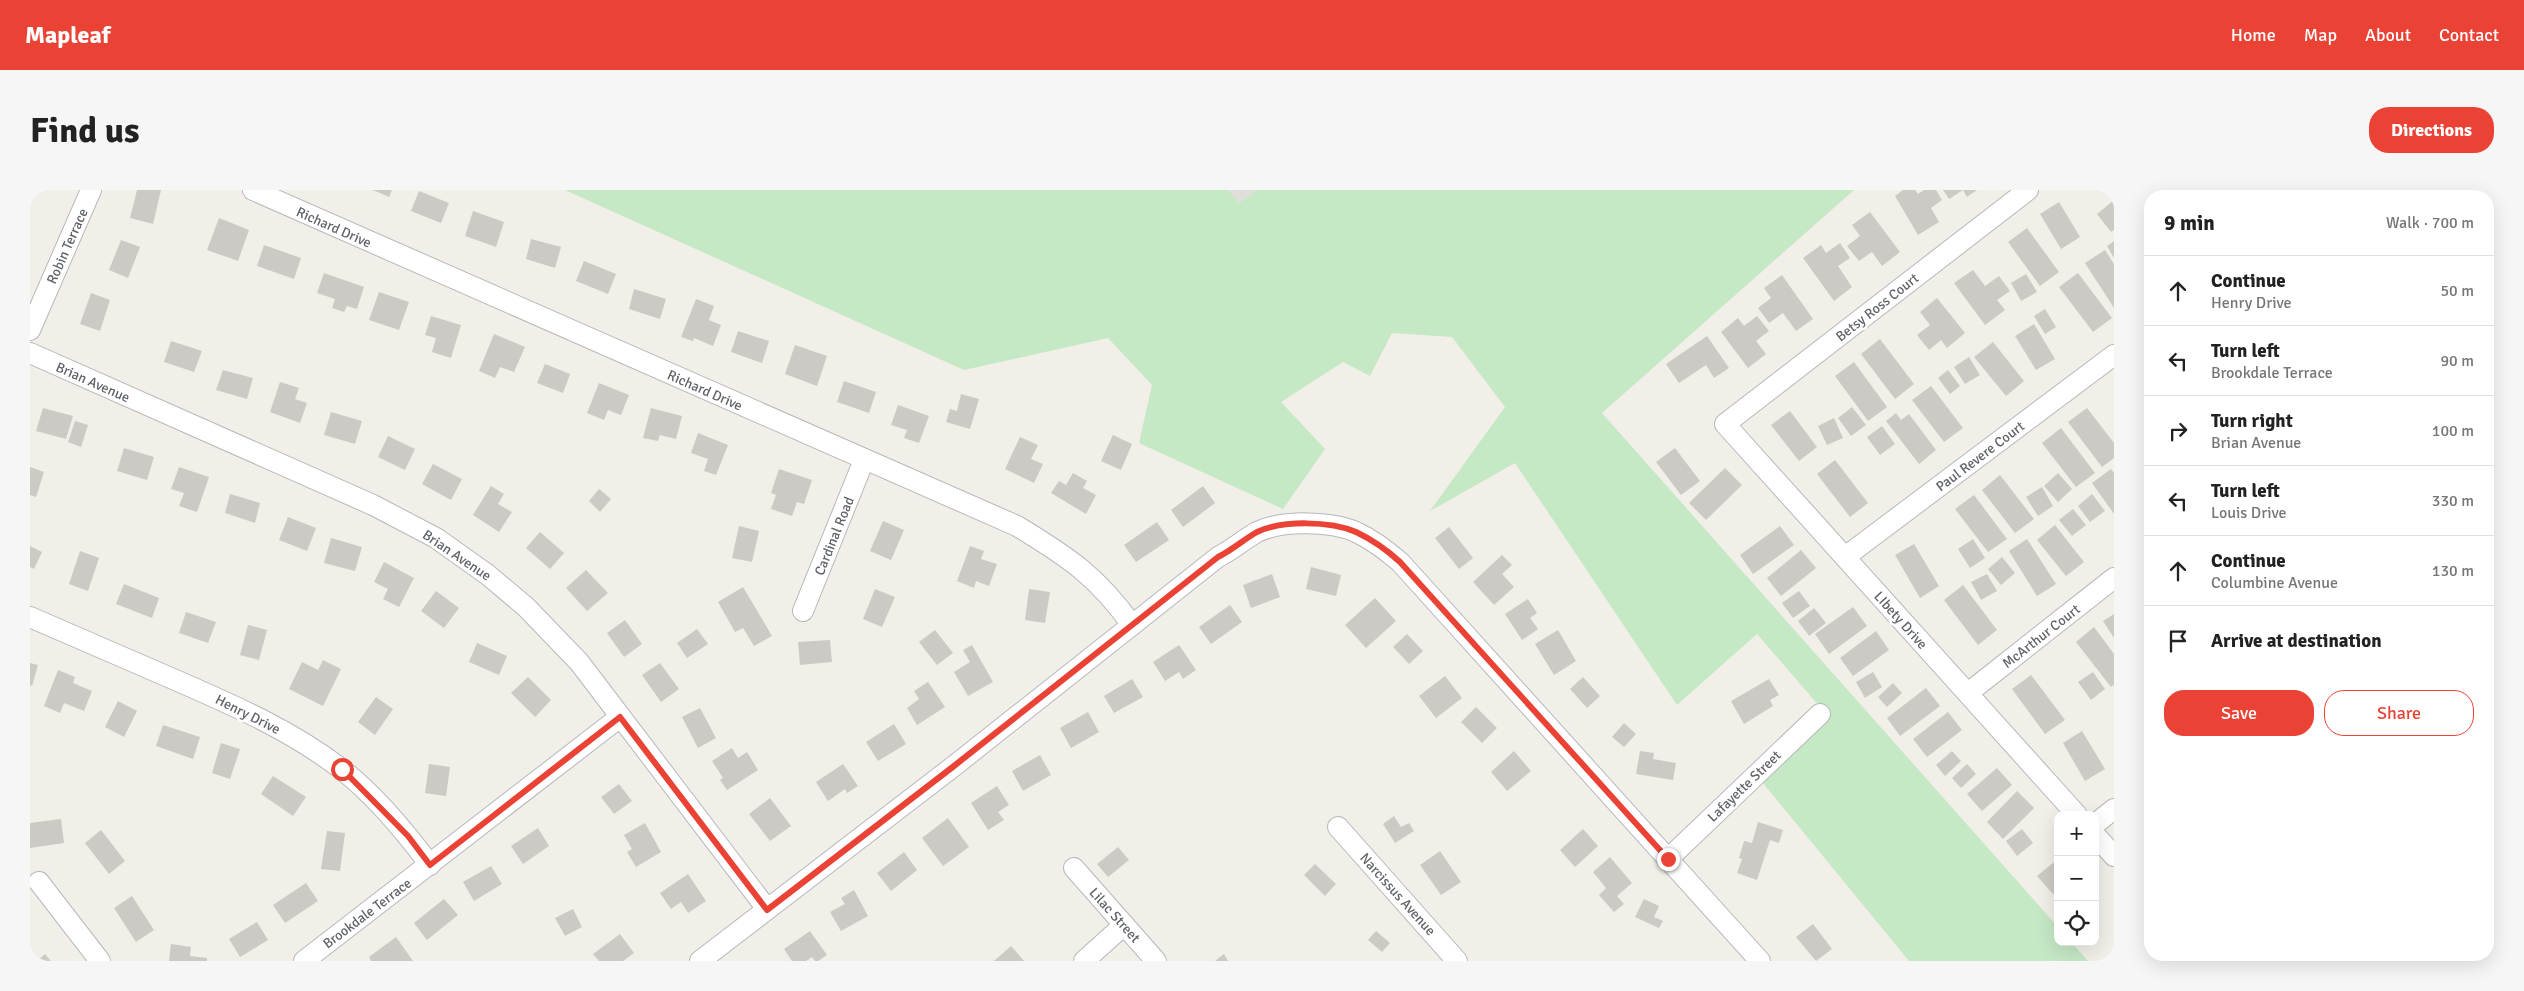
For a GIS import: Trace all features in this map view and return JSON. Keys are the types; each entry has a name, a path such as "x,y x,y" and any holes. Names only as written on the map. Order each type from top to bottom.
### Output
{"street":[{"name":"Robin Terrace","path":"30,330 92,190"},
{"name":"Richard Drive","path":"253,190 1017,526 1063,554 1091,576 1132,625"},
{"name":"Betsy Ross Court","path":"1725,424 2028,190"},
{"name":"Brian Avenue","path":"30,353 364,500 436,538 488,575 526,607 579,662 767,910"},
{"name":"Paul Revere Court","path":"1845,557 2114,355"},
{"name":"LIbety Drive","path":"1725,424 2074,811"},
{"name":"Cardinal Road","path":"803,611 864,460"},
{"path":"700,961 1218,557 1259,532 1297,523 1326,525 1354,531 1382,546 1400,562 1760,961"},
{"name":"McArthur Court","path":"1968,693 2114,578"},
{"name":"Henry Drive","path":"30,617 226,702 302,742 342,769 408,836 430,865"},
{"name":"Lafayette Street","path":"1668,859 1820,714"},
{"name":"Brookdale Terrace","path":"304,961 620,717"},
{"path":"2099,821 2114,809"},
{"name":"Narcissus Avenue","path":"1338,827 1457,961"},
{"path":"2099,839 2114,856"},
{"name":"Lilac Street","path":"1074,868 1156,961"},
{"path":"39,882 100,961"},
{"path":"1084,961 1124,925"}],"shaded area":[{"path":"1228,190 1257,190 1239,203"}],"green space":[{"path":"565,190 1228,190 1239,203 1257,190 1854,190 1602,413 2054,922 2054,946 2075,946 2088,961 1909,961 1758,777 1827,715 1757,634 1677,705 1515,463 1430,511 1505,407 1452,337 1392,333 1370,376 1343,362 1281,402 1325,449 1283,509 1139,443 1152,385 1108,338 964,370"}],"building":[{"path":"137,190 161,190 153,224 130,218"},
{"path":"373,190 392,190 389,197"},
{"path":"1903,190 1915,190 1918,194 1924,190 1936,190 1942,200 1931,208 1939,222 1918,235 1895,196"},
{"path":"1943,190 1963,190 1949,199"},
{"path":"1963,190 1977,190 1967,197"},
{"path":"419,191 449,203 441,223 411,211"},
{"path":"2114,200 2114,230 2111,232 2097,214"},
{"path":"2059,202 2080,237 2061,249 2040,214"},
{"path":"473,211 504,222 496,247 465,236"},
{"path":"1870,212 1900,252 1882,266 1872,252 1859,261 1847,246 1860,236 1852,225"},
{"path":"219,218 249,230 238,261 207,250"},
{"path":"2027,228 2059,272 2040,286 2008,242"},
{"path":"531,239 561,247 555,268 526,259"},
{"path":"121,240 140,247 128,278 109,270"},
{"path":"2114,241 2114,258 2107,246"},
{"path":"1840,243 1850,258 1838,266 1852,287 1834,301 1803,258 1821,245 1826,253"},
{"path":"264,245 301,258 294,279 257,266"},
{"path":"2105,250 2114,264 2114,308 2085,263"},
{"path":"584,261 616,274 608,294 576,281"},
{"path":"1973,270 1985,286 1999,276 2010,291 1997,300 2005,310 1985,325 1954,283"},
{"path":"324,273 364,287 357,309 347,306 344,312 332,308 335,299 317,293"},
{"path":"2078,273 2112,318 2093,332 2059,287"},
{"path":"2026,274 2037,292 2021,301 2011,283"},
{"path":"1782,275 1813,319 1796,331 1783,313 1769,323 1758,308 1771,298 1764,288"},
{"path":"634,289 666,299 660,319 629,309"},
{"path":"379,292 409,302 399,330 369,320"},
{"path":"91,293 110,300 100,331 80,324"},
{"path":"1937,298 1965,333 1947,348 1941,340 1929,350 1917,335 1930,325 1920,312"},
{"path":"696,299 714,306 709,320 721,325 713,346 694,338 693,341 681,337"},
{"path":"2045,309 2056,327 2045,334 2034,316"},
{"path":"431,316 461,325 451,358 432,352 436,338 425,335"},
{"path":"1757,316 1769,331 1756,341 1766,354 1748,368 1721,332 1738,318 1744,326"},
{"path":"2034,324 2055,359 2036,370 2015,336"},
{"path":"738,331 769,341 762,363 731,352"},
{"path":"494,334 525,347 514,372 500,367 495,378 479,371"},
{"path":"1707,336 1729,368 1714,378 1706,365 1679,383 1666,364"},
{"path":"1880,339 1914,384 1895,399 1861,354"},
{"path":"171,341 202,351 194,372 164,362"},
{"path":"1993,342 2024,381 2006,396 1974,357"},
{"path":"795,345 827,356 817,386 785,374"},
{"path":"1969,357 1980,375 1965,384 1954,367"},
{"path":"1854,362 1887,407 1868,421 1835,376"},
{"path":"545,364 570,374 563,393 537,383"},
{"path":"223,370 253,378 247,399 216,390"},
{"path":"1948,370 1960,386 1950,394 1938,378"},
{"path":"844,381 876,392 869,413 837,402"},
{"path":"280,382 299,388 295,399 307,403 300,423 270,412"},
{"path":"599,383 629,395 621,415 608,410 604,420 587,413"},
{"path":"1931,386 1963,428 1944,442 1912,400"},
{"path":"961,394 979,399 970,429 946,422 950,409 957,411"},
{"path":"898,405 929,416 919,443 904,438 907,430 891,425"},
{"path":"1852,407 1866,425 1851,436 1838,418"},
{"path":"43,408 73,416 66,439 36,431"},
{"path":"651,408 682,416 676,439 660,435 658,441 643,438"},
{"path":"2087,408 2114,443 2114,458 2102,467 2068,422"},
{"path":"1790,411 1817,447 1799,461 1771,425"},
{"path":"331,412 362,421 355,444 324,435"},
{"path":"1896,413 1901,420 1909,414 1936,450 1919,464 1886,421"},
{"path":"1834,418 1843,438 1827,445 1818,426"},
{"path":"75,421 88,425 81,447 68,442"},
{"path":"1882,426 1895,444 1880,455 1867,437"},
{"path":"2061,428 2095,473 2076,487 2042,443"},
{"path":"698,433 728,445 716,475 704,471 708,459 691,453"},
{"path":"1113,435 1132,444 1121,470 1101,461"},
{"path":"388,436 415,449 405,470 378,457"},
{"path":"1020,437 1038,445 1031,459 1043,464 1034,483 1005,469"},
{"path":"124,448 154,457 147,480 117,471"},
{"path":"1675,448 1700,481 1681,495 1656,462"},
{"path":"1835,460 1868,503 1850,517 1817,474"},
{"path":"433,464 462,479 451,500 422,484"},
{"path":"30,467 44,472 36,497 30,495"},
{"path":"179,467 209,477 197,512 179,506 184,493 171,489"},
{"path":"1725,468 1742,485 1706,520 1689,503"},
{"path":"779,469 812,480 804,504 797,502 792,516 771,509 776,495 771,493"},
{"path":"2111,469 2114,473 2114,514 2092,483"},
{"path":"1073,473 1087,481 1083,488 1096,495 1086,514 1051,493 1059,481 1066,485"},
{"path":"2058,473 2072,489 2058,502 2044,486"},
{"path":"2000,475 2034,519 2015,533 1982,490"},
{"path":"491,486 504,494 498,504 512,512 499,532 473,515"},
{"path":"1203,486 1215,503 1183,527 1171,510"},
{"path":"2042,487 2053,506 2038,516 2026,497"},
{"path":"599,489 611,499 600,512 589,501"},
{"path":"230,494 260,503 255,523 225,513"},
{"path":"2092,494 2105,511 2090,522 2078,506"},
{"path":"1974,495 2007,539 1988,552 1955,509"},
{"path":"2073,509 2086,525 2072,536 2059,520"},
{"path":"288,517 316,528 307,551 279,540"},
{"path":"883,521 904,530 891,560 870,551"},
{"path":"1157,522 1169,540 1136,562 1124,545"},
{"path":"2055,525 2084,562 2066,576 2037,540"},
{"path":"739,526 759,531 752,562 732,558"},
{"path":"1780,526 1794,545 1753,574 1740,555"},
{"path":"1449,527 1473,558 1459,569 1435,538"},
{"path":"540,532 564,553 550,569 526,548"},
{"path":"331,538 362,547 355,571 324,563"},
{"path":"1973,539 1985,558 1970,568 1958,549"},
{"path":"2027,539 2056,584 2037,596 2009,551"},
{"path":"1914,544 1939,586 1920,598 1895,555"},
{"path":"30,546 42,552 34,569 30,567"},
{"path":"970,546 984,551 981,559 997,564 989,586 976,581 974,588 957,581"},
{"path":"1801,550 1816,568 1781,596 1767,578"},
{"path":"80,551 99,558 88,591 69,584"},
{"path":"1502,555 1512,565 1502,574 1514,587 1494,605 1473,582"},
{"path":"2002,557 2015,573 2001,585 1988,569"},
{"path":"384,562 414,578 399,607 383,599 388,589 374,582"},
{"path":"1311,567 1341,575 1336,596 1306,589"},
{"path":"586,570 608,593 587,611 566,588"},
{"path":"1272,574 1280,597 1251,608 1243,585"},
{"path":"1987,574 1997,591 1981,600 1971,582"},
{"path":"124,584 159,598 152,618 116,604"},
{"path":"1963,585 1997,630 1978,645 1944,600"},
{"path":"743,587 772,636 754,646 743,628 735,632 718,602"},
{"path":"875,589 895,597 882,627 863,619"},
{"path":"1029,589 1050,592 1045,623 1025,620"},
{"path":"436,591 459,608 444,628 421,611"},
{"path":"1799,591 1810,606 1793,618 1782,603"},
{"path":"1375,598 1396,621 1366,648 1345,625"},
{"path":"1528,599 1537,613 1530,618 1538,629 1522,640 1505,614"},
{"path":"1230,605 1242,622 1211,644 1199,627"},
{"path":"1853,607 1867,626 1829,654 1815,634"},
{"path":"1814,608 1826,623 1809,636 1798,621"},
{"path":"186,612 216,622 208,643 179,633"},
{"path":"2114,614 2114,638 2103,621"},
{"path":"625,620 642,644 624,657 607,633"},
{"path":"248,625 267,630 259,660 240,655"},
{"path":"2094,627 2114,654 2114,685 2111,687 2076,642"},
{"path":"697,629 708,644 687,658 677,643"},
{"path":"935,630 953,653 937,665 919,642"},
{"path":"1558,630 1576,661 1554,675 1535,644"},
{"path":"1876,631 1889,650 1853,676 1840,658"},
{"path":"1407,634 1423,651 1409,664 1393,647"},
{"path":"830,640 832,662 800,665 798,642"},
{"path":"477,643 507,656 499,675 469,662"},
{"path":"972,645 993,682 968,696 954,672 970,662 963,650"},
{"path":"1179,645 1196,670 1183,679 1179,672 1165,681 1153,662"},
{"path":"323,660 341,669 323,706 289,689 302,662 318,670"},
{"path":"30,663 38,665 32,686 30,685"},
{"path":"660,663 679,689 661,702 642,675"},
{"path":"58,670 75,677 73,683 92,691 84,711 64,703 60,713 44,706"},
{"path":"1873,672 1882,687 1865,698 1856,682"},
{"path":"2093,672 2105,689 2091,700 2078,682"},
{"path":"2031,675 2065,720 2045,734 2012,689"},
{"path":"1445,676 1462,698 1436,718 1419,696"},
{"path":"528,677 551,700 535,717 511,693"},
{"path":"1583,677 1600,696 1587,708 1570,689"},
{"path":"1132,679 1143,697 1114,713 1104,696"},
{"path":"1769,679 1779,695 1770,700 1773,706 1744,724 1731,701"},
{"path":"928,682 945,707 917,725 907,708 919,699 914,691"},
{"path":"1893,683 1902,693 1887,707 1878,697"},
{"path":"1926,688 1940,706 1900,736 1887,718"},
{"path":"376,697 393,709 375,735 358,722"},
{"path":"118,701 137,711 124,737 105,727"},
{"path":"1476,707 1497,728 1482,743 1461,722"},
{"path":"700,708 716,738 698,748 682,717"},
{"path":"1088,712 1099,732 1071,748 1060,728"},
{"path":"1948,712 1962,730 1927,757 1913,739"},
{"path":"1624,723 1636,734 1624,747 1612,737"},
{"path":"894,724 906,744 878,761 866,742"},
{"path":"163,725 200,737 193,759 156,746"},
{"path":"2082,731 2105,769 2085,781 2063,743"},
{"path":"221,743 240,749 230,779 212,773"},
{"path":"732,748 738,758 747,752 758,770 727,790 720,780 723,778 712,761"},
{"path":"1514,751 1531,771 1507,791 1491,772"},
{"path":"1640,751 1654,753 1653,759 1676,763 1673,780 1636,774"},
{"path":"1952,751 1961,761 1945,776 1936,765"},
{"path":"1040,755 1051,775 1023,791 1012,771"},
{"path":"429,764 450,767 446,796 425,793"},
{"path":"843,764 858,786 847,793 845,789 828,801 816,782"},
{"path":"1967,764 1976,774 1961,788 1952,778"},
{"path":"1997,768 2012,785 1982,811 1967,794"},
{"path":"273,776 306,797 293,816 261,794"},
{"path":"619,784 632,801 614,814 601,797"},
{"path":"997,786 1009,805 998,812 1004,820 988,830 971,803"},
{"path":"2017,791 2034,808 2003,839 1987,822"},
{"path":"770,798 791,826 770,841 749,814"},
{"path":"1394,816 1401,827 1409,823 1414,831 1395,843 1383,824"},
{"path":"948,818 969,847 943,866 922,838"},
{"path":"61,819 64,843 30,848 30,823"},
{"path":"1758,822 1783,830 1779,843 1770,840 1757,880 1737,873 1742,859 1739,858 1744,841 1752,843"},
{"path":"645,823 661,852 636,867 627,852 632,849 624,835"},
{"path":"538,828 549,846 523,864 511,846"},
{"path":"1583,829 1598,846 1575,867 1560,850"},
{"path":"2022,829 2033,843 2017,856 2006,841"},
{"path":"101,830 125,861 109,874 85,843"},
{"path":"327,831 345,833 340,871 321,869"},
{"path":"1118,847 1129,860 1108,877 1097,864"},
{"path":"1440,851 1461,882 1441,895 1420,865"},
{"path":"904,852 917,870 891,891 877,873"},
{"path":"1610,857 1632,883 1617,896 1624,904 1614,912 1599,895 1606,888 1593,872"},
{"path":"2054,862 2053,894 2037,876"},
{"path":"1315,864 1336,884 1325,896 1304,875"},
{"path":"491,866 502,884 474,901 463,882"},
{"path":"688,874 706,901 688,913 681,902 671,909 660,893"},
{"path":"306,883 318,901 285,923 273,905"},
{"path":"854,890 868,916 841,931 830,912 845,904 841,898"},
{"path":"132,896 154,930 136,942 114,908"},
{"path":"444,899 458,915 427,940 414,923"},
{"path":"1644,899 1659,906 1654,917 1663,921 1659,928 1635,917"},
{"path":"573,909 582,927 565,936 555,918"},
{"path":"257,922 268,940 240,957 229,939"},
{"path":"1813,924 1832,949 1816,961 1796,937"},
{"path":"810,931 827,955 818,961 815,961 812,957 806,961 792,961 784,949"},
{"path":"1376,931 1390,943 1382,952 1368,940"},
{"path":"620,934 634,953 623,961 599,961 593,954"},
{"path":"396,937 413,961 371,961 369,957"},
{"path":"171,944 191,947 190,956 207,958 207,961 169,961"},
{"path":"1011,946 1024,961 994,961"},
{"path":"45,954 51,961 37,961"},
{"path":"1224,954 1228,961 1215,961"}],"route":[{"path":"342,769 408,836 430,865 620,717 767,910 954,766 1218,557 1259,532 1297,523 1326,525 1354,531 1382,546 1400,562 1668,859"}]}
